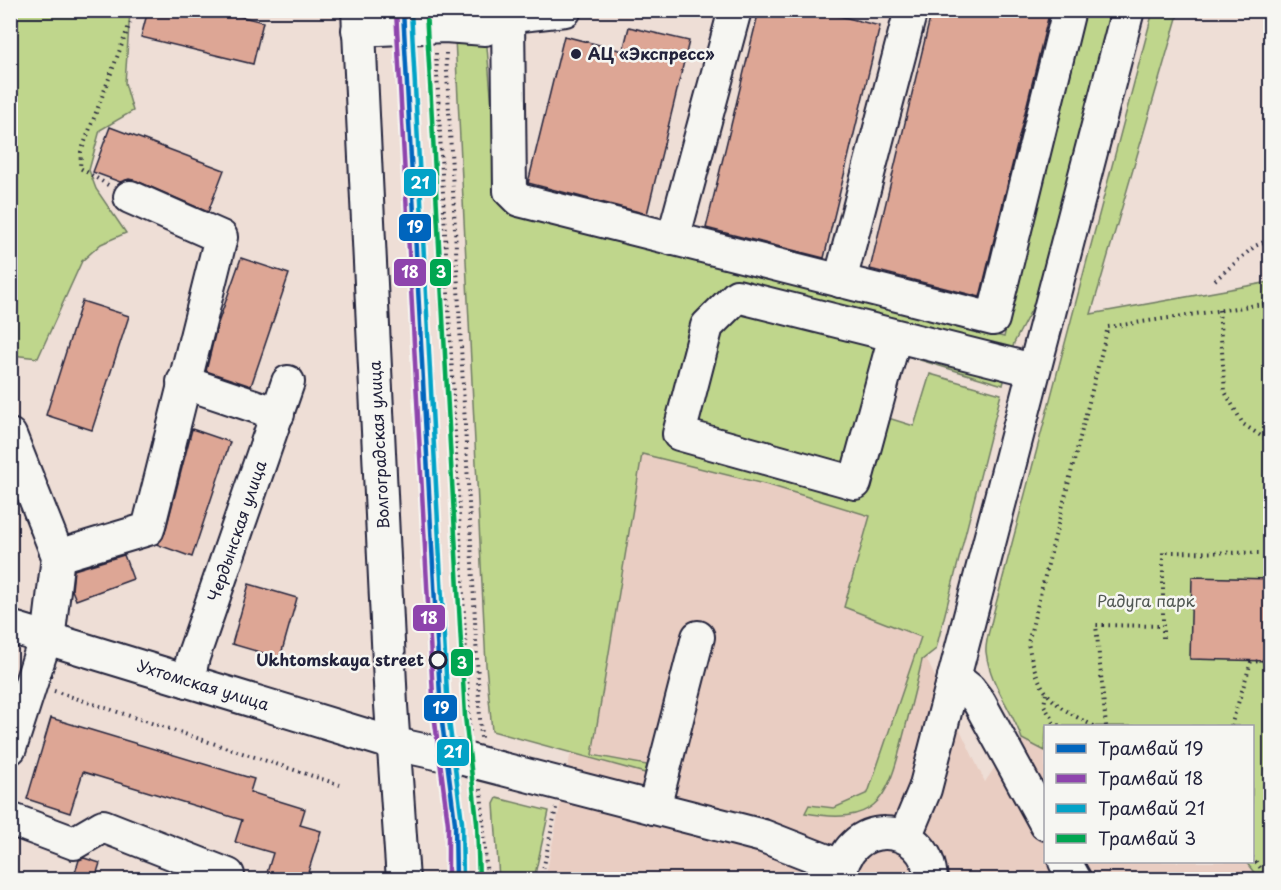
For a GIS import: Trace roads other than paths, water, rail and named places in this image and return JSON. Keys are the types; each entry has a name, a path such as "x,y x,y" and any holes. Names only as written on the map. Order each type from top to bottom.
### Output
{"street":[{"path":"358,20 485,29 508,18 565,10"},
{"path":"673,239 735,10"},
{"path":"840,281 911,10"},
{"path":"508,18 510,191 519,200 993,319 1069,10"},
{"path":"905,837 925,789 1128,10"},
{"name":"Волгоградская улица","path":"358,20 403,879"},
{"path":"58,556 148,529 221,237 129,197"},
{"path":"895,336 855,483 679,434 707,326 737,296 1033,370"},
{"path":"183,382 278,414"},
{"name":"Чердынская улица","path":"188,681 193,657 288,382"},
{"path":"10,435 58,556 50,624 29,683 10,748"},
{"name":"Ухтомская улица","path":"10,627 46,636 395,744 763,836 840,873"},
{"path":"654,808 698,637"},
{"path":"954,677 969,689 979,702 1044,820"},
{"path":"10,819 74,843 103,826 228,876 227,879"},
{"path":"840,873 847,851 859,840 874,833 890,832 905,837 919,847 928,861 931,879"},
{"path":"1066,863 1075,879"}],"tram line":[{"name":"18","path":"396,10 434,714 448,824 448,880"},
{"name":"19","path":"403,10 441,714 455,823 456,880"},
{"name":"21","path":"411,10 448,713 462,822 463,880"},
{"name":"3","path":"426,10 465,716 477,822 479,880"}],"place":[{"name":"АЦ «Экспресс»","path":"576,54"},
{"name":"Ukhtomskaya street","path":"438,660"}],"park label":[{"name":"Радуга парк","path":"1146,601"}]}
